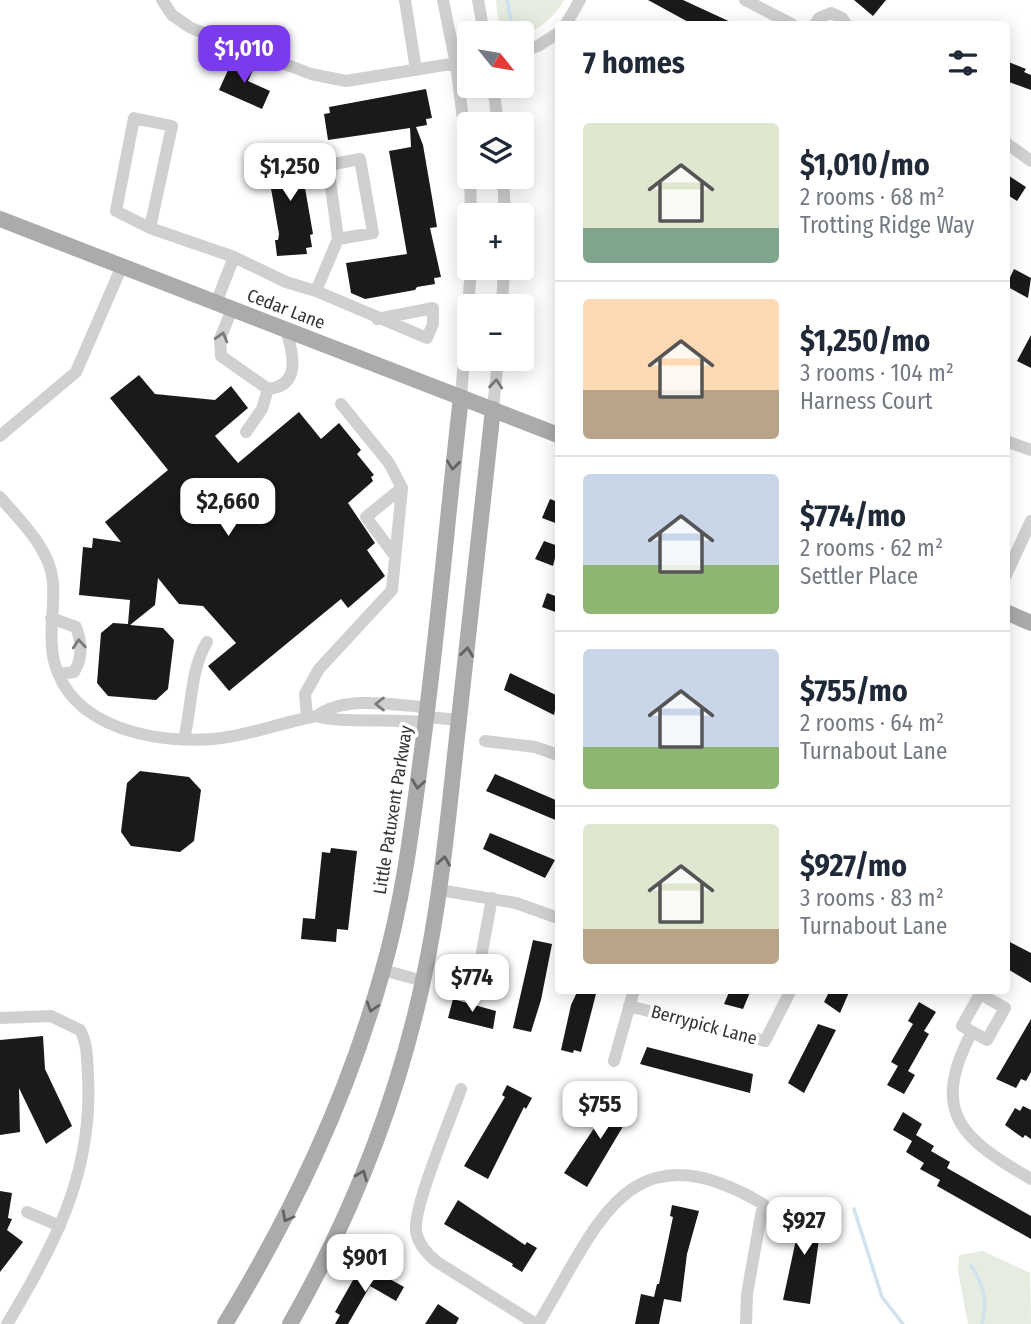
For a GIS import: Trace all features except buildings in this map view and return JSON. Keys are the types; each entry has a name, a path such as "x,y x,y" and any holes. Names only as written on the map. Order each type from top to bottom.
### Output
{"main road":[{"name":"Cedar Lane","path":"0,219 555,434"},
{"name":"Little Patuxent Parkway","path":"225,1324 276,1238 313,1164 347,1084 383,970 409,846 427,717 461,397"},
{"path":"290,1324 325,1260 374,1145 405,1053 423,981 440,890 493,409"},
{"path":"1010,614 1031,623"}],"street":[{"path":"162,0 172,15 191,28 310,74 346,81 457,63"},
{"path":"405,0 416,70"},
{"path":"443,0 457,46"},
{"path":"478,0 482,21"},
{"path":"568,21 580,0"},
{"path":"745,0 786,21"},
{"path":"817,21 831,13 844,21"},
{"path":"534,47 555,35"},
{"path":"150,228 172,126 134,118 116,211 150,228 234,257 286,282 316,291 377,319"},
{"path":"1010,146 1031,161"},
{"path":"316,291 338,239 328,165 360,159 373,233 338,239"},
{"path":"234,257 224,306 220,356 268,388"},
{"path":"0,436 76,372 122,266"},
{"name":"Little Patuxent Parkway","path":"461,397 470,280"},
{"path":"268,388 285,383 292,373 292,352 286,330"},
{"path":"493,409 497,371"},
{"path":"246,432 262,409 268,388"},
{"path":"341,404 389,463 402,488 392,590 324,661 310,683 304,706 312,716 326,721 358,718 420,722 427,717 459,720"},
{"path":"1010,442 1031,450"},
{"path":"396,556 366,517 402,488"},
{"path":"0,497 34,537 53,580 51,618 54,662 59,674 75,698 103,721 145,735 184,739 233,736 312,716"},
{"path":"1012,546 1031,521"},
{"path":"51,618 76,627 80,639 79,664 74,672 59,674"},
{"path":"184,739 191,712 197,658 207,642"},
{"path":"485,741 535,747 555,754"},
{"path":"440,890 492,898 555,917"},
{"path":"479,968 492,898"},
{"path":"383,970 423,981"},
{"path":"614,1061 633,994"},
{"name":"Berrypick Lane","path":"629,1006 765,1041 789,994"},
{"path":"0,1018 59,1018 73,1025 83,1035 89,1091 85,1148 73,1197 30,1286 7,1324"},
{"path":"972,1032 956,1068 953,1083 956,1111 962,1125 985,1152 1031,1179"},
{"path":"461,1089 418,1210 416,1233 427,1253 437,1262 537,1324 605,1213 643,1181 676,1174 709,1178 763,1204 747,1294 746,1324"},
{"path":"27,1212 60,1226"},
{"path":"16,1324 30,1286"}],"shaded area":[{"path":"496,0 564,0 547,21 534,30 534,21 499,21"},
{"path":"983,1251 1030,1273 1031,1324 968,1324 958,1271 959,1255"}],"waterway":[{"path":"507,0 511,21"},
{"path":"854,1209 882,1297 903,1324"},
{"path":"971,1266 984,1294 982,1324"}]}
